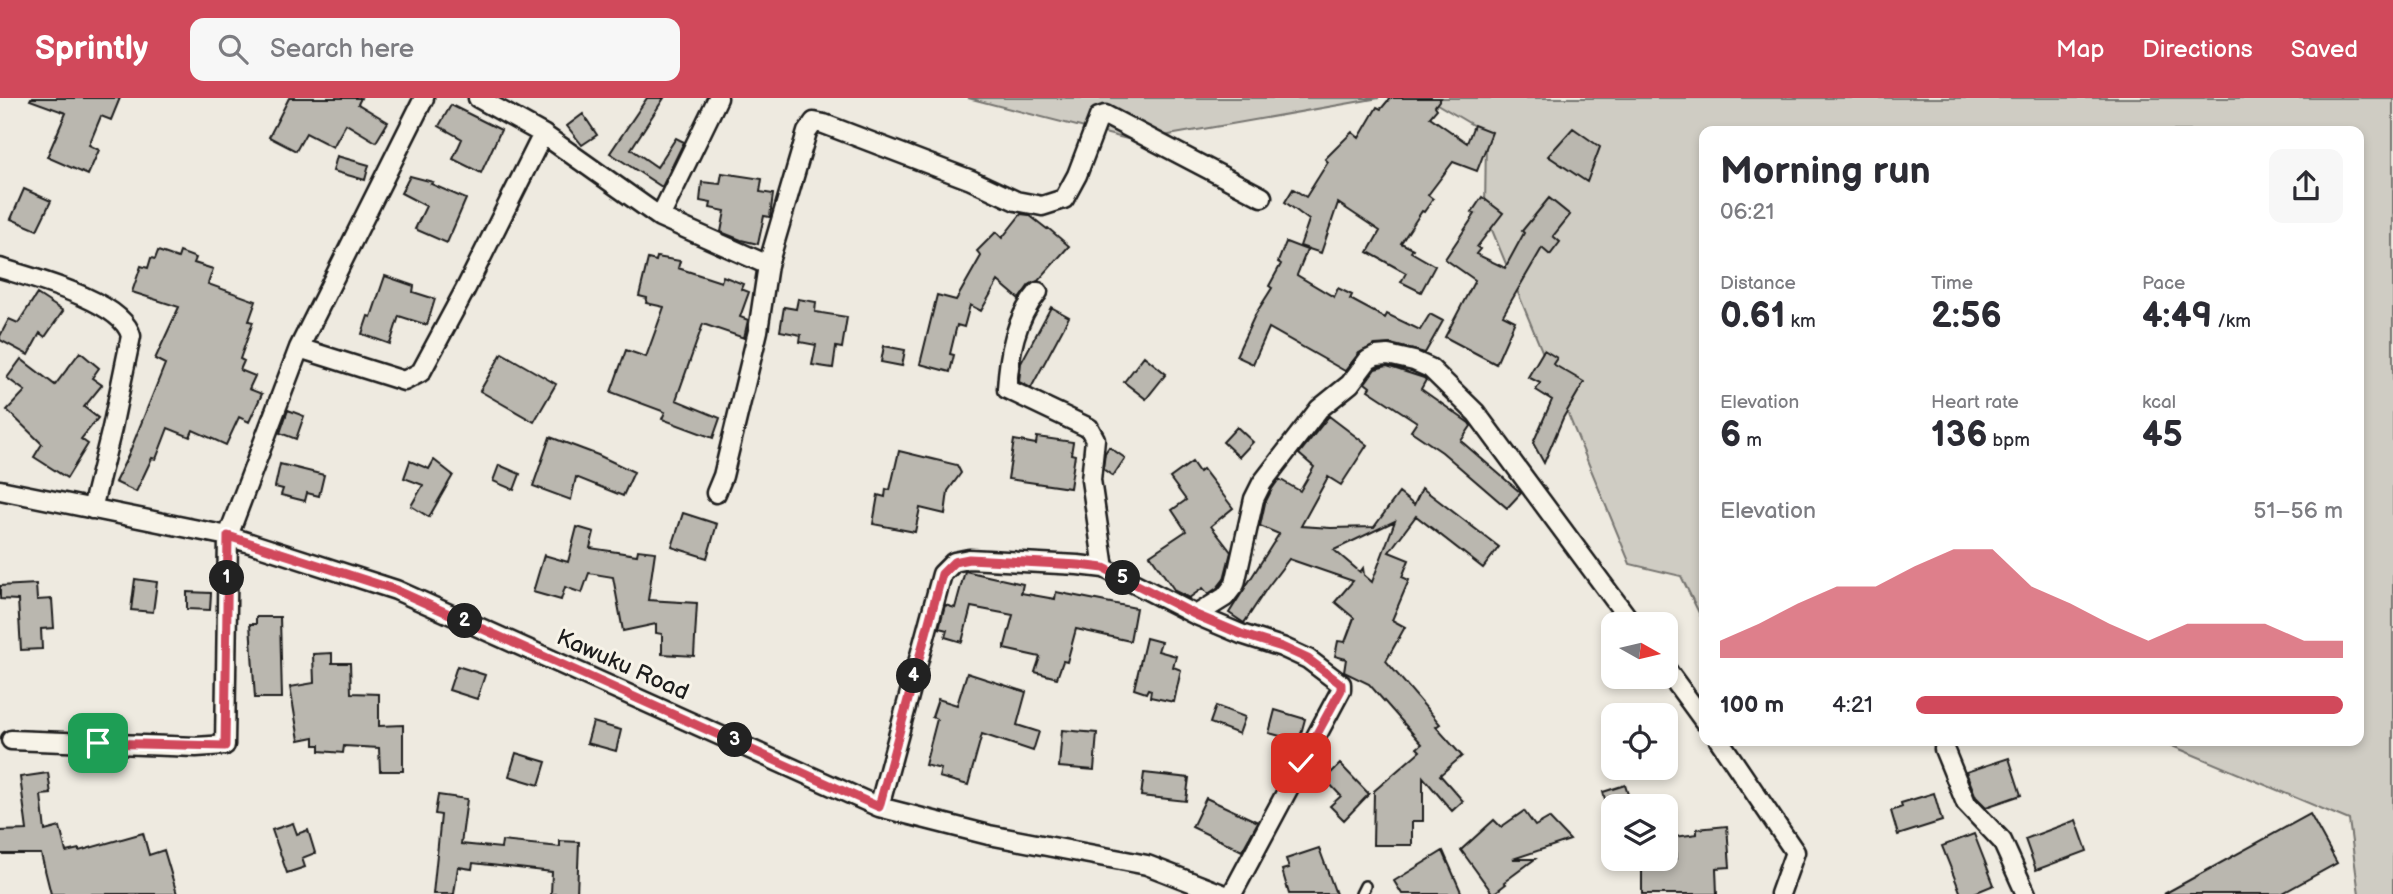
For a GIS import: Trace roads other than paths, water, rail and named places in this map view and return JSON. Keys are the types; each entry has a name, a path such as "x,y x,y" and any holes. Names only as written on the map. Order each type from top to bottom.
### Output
{"street":[{"path":"10,740 225,746 228,536 299,348 424,98"},
{"path":"478,98 543,134 660,217 768,265"},
{"path":"660,217 718,98"},
{"path":"716,493 723,477 758,331 768,265 807,132 814,122 971,180 1016,201 1042,205 1064,199 1077,175 1099,117 1105,115 1262,197"},
{"path":"299,348 404,381 421,372 466,290 543,134"},
{"path":"0,268 99,303 124,321 129,328 131,336 92,509"},
{"path":"1038,292 1026,307 1009,355 1007,388 1089,428 1095,439 1091,480 1104,568"},
{"path":"1196,615 1225,597 1235,584 1254,499 1262,483 1319,409 1350,384 1368,360 1388,355 1430,368 1476,412 1623,612"},
{"name":"Kawuku Road","path":"0,490 228,536 396,590 879,807 989,835 1147,865 1222,894"},
{"path":"879,807 942,574 949,565 969,559 1104,568 1196,615 1308,659 1341,684 1342,688 1232,894"},
{"path":"1678,685 1699,714"},
{"path":"1723,746 1795,852 1780,894"},
{"path":"1944,749 1966,803 2002,841 2026,894"}]}
